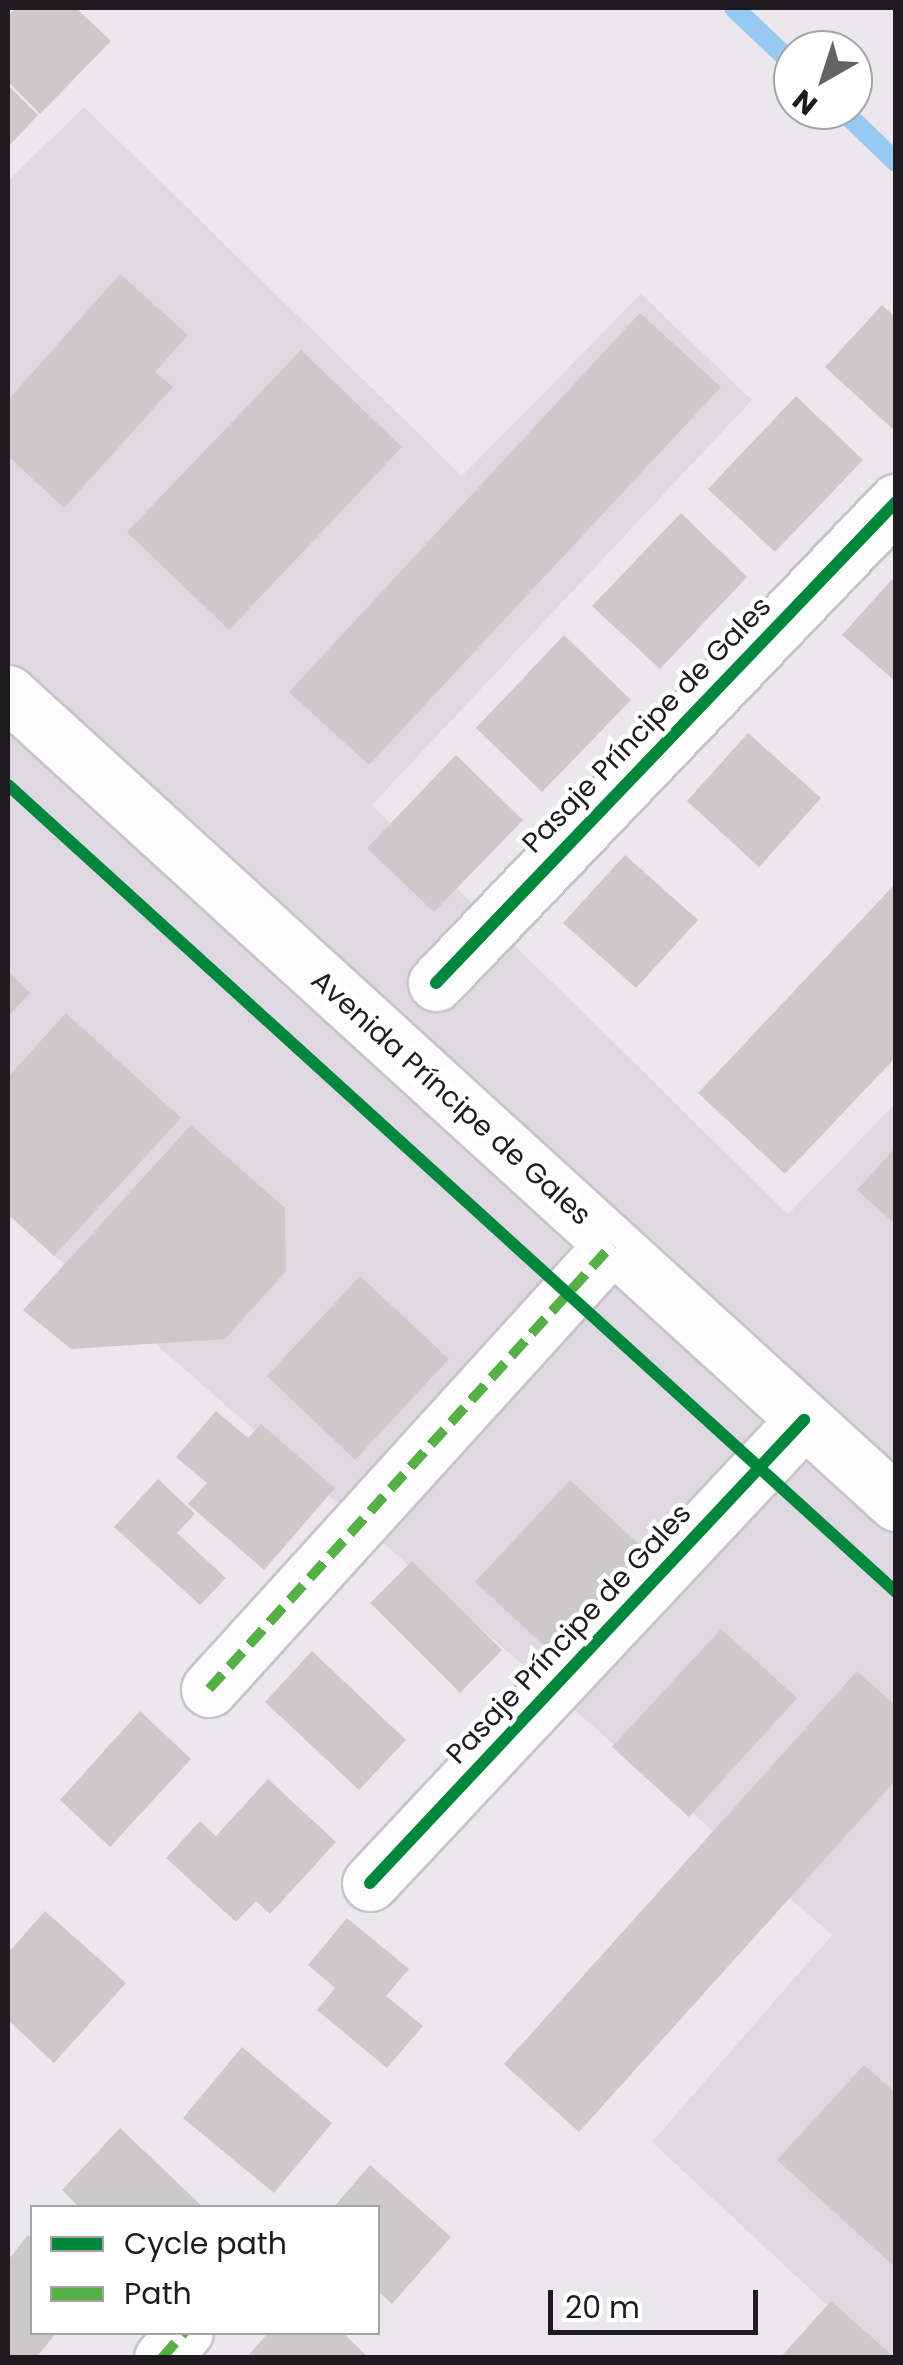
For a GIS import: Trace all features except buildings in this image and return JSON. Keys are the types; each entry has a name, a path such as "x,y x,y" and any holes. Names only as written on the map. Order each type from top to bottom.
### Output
{"street":[{"name":"Pasaje Príncipe de Gales","path":"436,983 896,502"},
{"name":"Avenida Príncipe de Gales","path":"8,692 896,1503"},
{"path":"208,1689 612,1245"},
{"name":"Pasaje Príncipe de Gales","path":"370,1882 804,1420"},
{"path":"162,2358 182,2335"}],"shaded area":[{"path":"84,107 462,476 641,294 752,400 372,805 788,1214 895,1104 895,2357 883,2357 652,2142 832,1935 8,1215 8,181"}],"waterway":[{"path":"734,8 773,45"},
{"path":"863,130 896,162"}],"marked path":[{"path":"209,1689 612,1245"},
{"path":"162,2358 182,2335"}],"cycle path":[{"path":"436,983 896,502"},
{"path":"8,785 896,1592"},
{"path":"370,1883 804,1420"}]}
